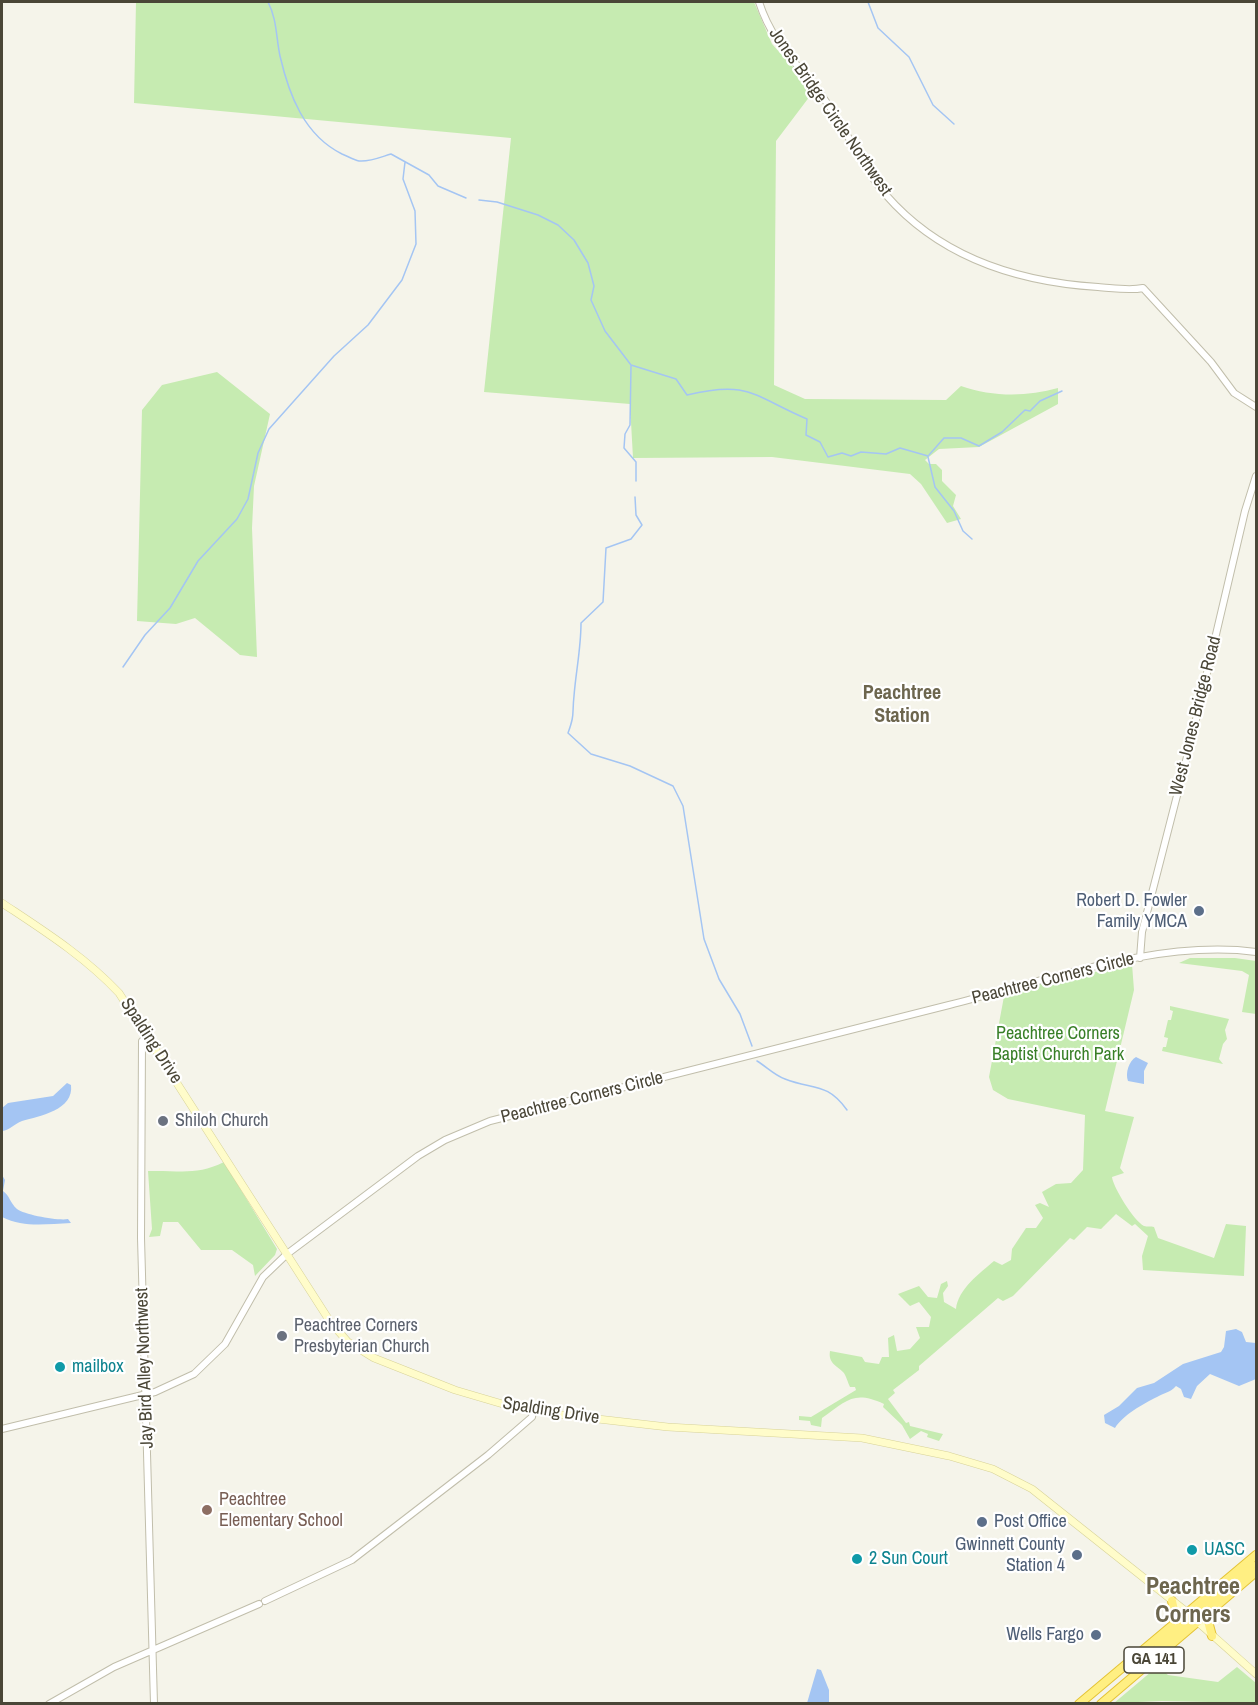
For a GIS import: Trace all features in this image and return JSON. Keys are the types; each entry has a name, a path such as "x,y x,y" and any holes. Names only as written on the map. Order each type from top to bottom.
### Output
{"highway":[{"name":"GA 141","path":"1101,1704 1257,1555"},
{"path":"1192,1618 1257,1561"},
{"name":"GA 141","path":"1079,1704 1174,1624 1210,1611 1256,1573"},
{"path":"1172,1600 1174,1624"},
{"path":"1210,1611 1208,1621 1212,1636"}],"main road":[{"name":"Spalding Drive","path":"2,903 94,966 119,993 331,1323 357,1349 388,1365 456,1390 534,1411 668,1427 853,1437 974,1462 1009,1476 1032,1489 1172,1600 1257,1674"}],"street":[{"name":"Jones Bridge Circle Northwest","path":"759,2 773,36 784,54 827,103 885,194 924,231 982,264 1017,275 1084,286 1143,288 1204,354 1234,393 1257,407"},
{"name":"West Jones Bridge Road","path":"1140,958 1142,932 1190,745 1245,511 1257,476"},
{"name":"Peachtree Corners Circle","path":"2,1429 146,1394 168,1387 194,1374 211,1360 232,1333 263,1277 287,1254 418,1156 445,1140 490,1121 860,1025 1140,958 1205,949 1257,952"},
{"name":"Jay Bird Alley Northwest","path":"148,1036 142,1041 140,1106 154,1704"},
{"path":"49,1704 114,1667 262,1603 352,1560 488,1455 532,1418 534,1411"}],"green space":[{"path":"136,2 754,2 772,44 811,87 810,96 776,141 774,385 805,399 946,400 961,386 997,394 1034,393 1058,388 1058,404 979,447 939,449 925,460 929,464 936,464 942,470 942,481 956,495 953,506 961,519 947,523 921,484 910,474 772,457 633,458 630,404 484,392 511,138 134,103"},
{"path":"217,372 270,414 254,486 252,528 257,657 240,655 195,618 176,624 137,621 142,410 162,385"},
{"path":"1190,958 1235,958 1256,961 1256,1014 1242,1012 1249,975 1242,971 1179,963"},
{"name":"Peachtree Corners Baptist Church Park","path":"1132,964 1134,990 1105,1111 1134,1117 1120,1168 1124,1173 1112,1177 1113,1182 1135,1218 1144,1226 1154,1227 1158,1238 1214,1258 1226,1224 1246,1226 1244,1276 1143,1270 1142,1256 1148,1236 1135,1224 1132,1226 1116,1214 1101,1229 1087,1227 1074,1240 1070,1238 1013,1296 1003,1301 998,1298 919,1366 919,1370 893,1390 895,1393 888,1399 906,1423 909,1422 910,1426 943,1434 939,1441 927,1437 928,1434 921,1431 910,1439 902,1425 883,1407 884,1404 865,1398 844,1402 822,1418 821,1427 811,1425 810,1421 799,1420 799,1416 811,1417 856,1390 855,1387 850,1387 844,1373 831,1361 830,1351 862,1357 865,1362 879,1364 882,1357 889,1357 888,1338 894,1335 897,1351 910,1349 920,1338 916,1327 929,1327 931,1317 919,1302 910,1306 898,1294 919,1286 928,1297 937,1298 941,1284 947,1281 948,1286 943,1293 944,1302 956,1309 965,1288 994,1261 1002,1265 1011,1260 1012,1249 1026,1228 1036,1228 1043,1218 1035,1205 1040,1203 1049,1207 1042,1192 1056,1184 1071,1183 1083,1170 1085,1115 1008,1099 993,1090 989,1077 1005,991"},
{"path":"1170,1006 1229,1019 1225,1030 1227,1039 1223,1044 1219,1059 1223,1064 1162,1051 1163,1047 1166,1047 1168,1038 1164,1037 1173,1011 1170,1010"},
{"path":"224,1162 277,1249 275,1255 255,1276 253,1265 232,1250 201,1250 178,1222 163,1222 160,1236 149,1237 152,1229 148,1171 196,1171"},
{"path":"1158,1666 1168,1675 1218,1682 1237,1667 1256,1683 1256,1703 1162,1701 1114,1703"}],"water":[{"path":"1136,1057 1148,1063 1144,1071 1144,1084 1128,1081 1128,1068"},
{"path":"67,1083 71,1085 70,1094 62,1106 2,1131 2,1108 8,1103 53,1096"},
{"path":"2,1175 5,1180 3,1191 17,1209 42,1217 68,1219 71,1223 27,1224 2,1217"},
{"path":"1236,1329 1242,1332 1246,1342 1256,1343 1256,1379 1239,1386 1210,1374 1197,1386 1191,1399 1184,1397 1181,1389 1176,1386 1134,1410 1115,1428 1105,1423 1104,1415 1119,1406 1137,1388 1154,1383 1183,1364 1221,1352 1226,1331"},
{"path":"817,1669 821,1670 829,1690 829,1703 807,1703"}],"waterway":[{"path":"268,2 273,15 288,85 300,112 318,136 342,154 359,161 391,154 429,175 438,186 466,198"},
{"path":"868,2 878,28 909,57 933,105 954,124"},
{"path":"123,667 145,635 170,608 198,561 237,519 248,499 258,453 269,429 334,356 368,325 402,280 416,244 415,211 403,179 405,162"},
{"path":"479,200 497,202 538,215 558,225 574,240 588,263 594,286 591,300 605,331 631,365 676,379 687,395 725,389 762,397 807,419 806,435 820,442 828,457 842,453 851,456 861,452 886,454 900,448 928,456"},
{"path":"631,366 630,425 625,434 624,448 636,462 636,481"},
{"path":"929,455 944,438 961,438 979,446 1002,432 1025,410 1030,411 1040,401 1062,391"},
{"path":"928,457 935,487 954,511 963,531 972,539"},
{"path":"635,497 636,515 642,525 631,539 606,548 603,602 581,623 573,714 568,733 591,754 630,766 673,786 683,806 704,939 719,979 740,1014 752,1046"},
{"path":"757,1061 781,1077 826,1091 840,1101 847,1110"}],"place":[{"name":"Robert D. Fowler Family YMCA","path":"1199,911"},
{"name":"Shiloh Church","path":"163,1121"},
{"name":"Peachtree Corners Presbyterian Church","path":"282,1336"},
{"name":"mailbox","path":"60,1367"},
{"name":"Peachtree Elementary School","path":"207,1510"},
{"name":"Post Office","path":"982,1522"},
{"name":"UASC","path":"1192,1550"},
{"name":"Gwinnett County Station 4","path":"1077,1555"},
{"name":"2 Sun Court","path":"857,1559"},
{"name":"Wells Fargo","path":"1096,1635"}],"district":[{"name":"Peachtree Station","path":"902,706"},
{"name":"Peachtree Corners","path":"1193,1602"}]}
